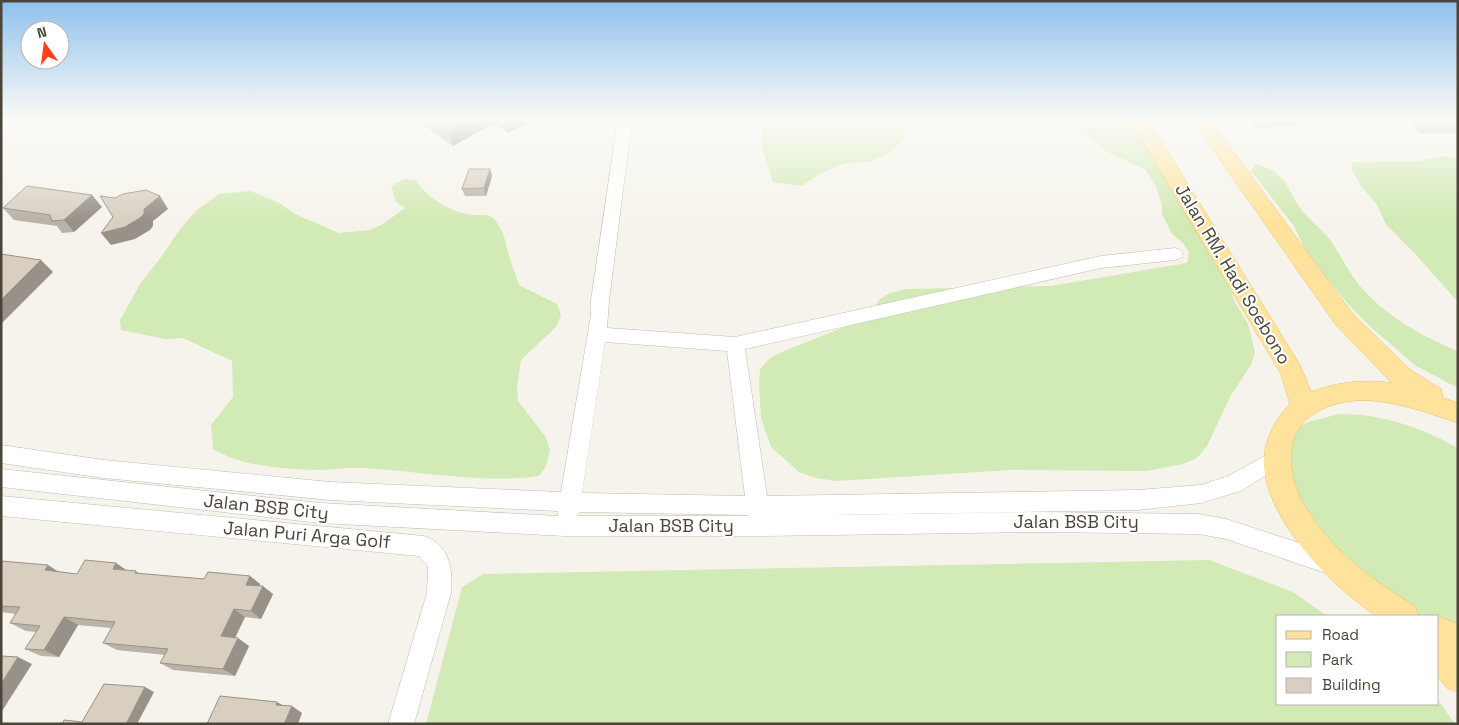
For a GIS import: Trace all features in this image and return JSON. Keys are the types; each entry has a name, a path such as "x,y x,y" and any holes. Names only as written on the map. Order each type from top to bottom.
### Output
{"main road":[{"name":"Jalan RM. Hadi Soebono","path":"1160,154 1292,372 1303,407"},
{"path":"1225,154 1344,320 1400,376 1458,413"},
{"path":"1402,615 1371,596 1336,566 1317,546 1298,520 1285,494 1277,458 1284,429 1303,407 1332,394 1370,390 1412,397 1458,413"},
{"path":"1439,631 1458,639"},
{"path":"1439,655 1458,678"}],"street":[{"path":"565,526 597,334 621,154"},
{"path":"597,334 735,344 1047,273 1101,262 1175,254"},
{"path":"735,344 759,516"},
{"name":"Jalan BSB City","path":"1,454 104,469 330,491 570,502 759,516 1199,524 1226,529 1336,566"},
{"name":"Jalan BSB City","path":"1,478 320,513 565,526 1138,500 1201,494 1234,484 1277,458"},
{"name":"Jalan Puri Arga Golf","path":"1,506 424,546 433,552 440,564 439,593 401,724"}],"green space":[{"path":"764,154 886,154 870,162 844,163 822,173 801,186 773,182"},
{"path":"1111,154 1153,154 1226,277 1234,300 1248,324 1255,352 1251,365 1231,395 1207,446 1197,458 1183,464 1147,471 1010,470 836,481 816,478 799,472 771,447 761,418 760,369 770,358 784,351 852,324 873,310 879,300 890,293 906,289 1050,286 1187,263 1189,253 1183,243 1172,234 1162,214 1162,205 1156,186 1145,169"},
{"path":"1441,156 1458,159 1458,302 1386,224 1377,205 1361,186 1351,168 1353,162 1418,161"},
{"path":"1255,164 1275,172 1281,177 1298,205 1328,237 1356,281 1370,297 1392,316 1418,332 1458,351 1458,388 1416,366 1373,329 1349,305 1320,270 1304,247 1294,226 1251,171"},
{"path":"404,179 416,180 431,197 452,209 470,215 489,216 495,220 503,233 519,285 557,304 561,315 556,327 521,360 517,387 518,401 545,436 550,450 546,466 539,476 495,479 361,468 292,469 264,466 237,460 213,449 211,425 233,397 232,361 183,338 165,339 121,330 120,320 142,281 181,228 198,209 219,194 251,191 279,203 297,215 339,233 370,230 383,224 405,208 396,202 391,186"},
{"path":"1339,414 1371,416 1415,428 1458,448 1458,631 1439,627 1439,615 1403,615 1371,600 1277,480 1296,429 1308,422"},
{"path":"1209,560 1293,592 1326,615 1276,615 1276,705 1439,705 1439,701 1455,724 426,724 462,587 483,574"}],"building":[{"path":"469,169 490,169 484,188 462,189"},
{"path":"27,186 92,195 64,220 52,221 50,215 3,208"},
{"path":"146,190 160,196 144,209 144,214 140,218 125,227 101,233 113,217 100,196 115,198 123,194"},
{"path":"1,254 41,260 1,300"},
{"path":"85,560 116,563 113,569 136,571 135,573 204,579 208,572 250,576 246,585 263,586 251,611 234,609 221,636 238,638 223,669 160,663 168,649 103,643 115,622 64,617 44,650 25,649 40,626 10,623 20,607 1,606 1,561 48,565 45,570 77,574"},
{"path":"1,656 18,657 1,684"},
{"path":"104,684 145,687 126,724 62,724 64,720 82,722"},
{"path":"220,696 277,702 276,705 292,706 284,724 207,724"}]}
